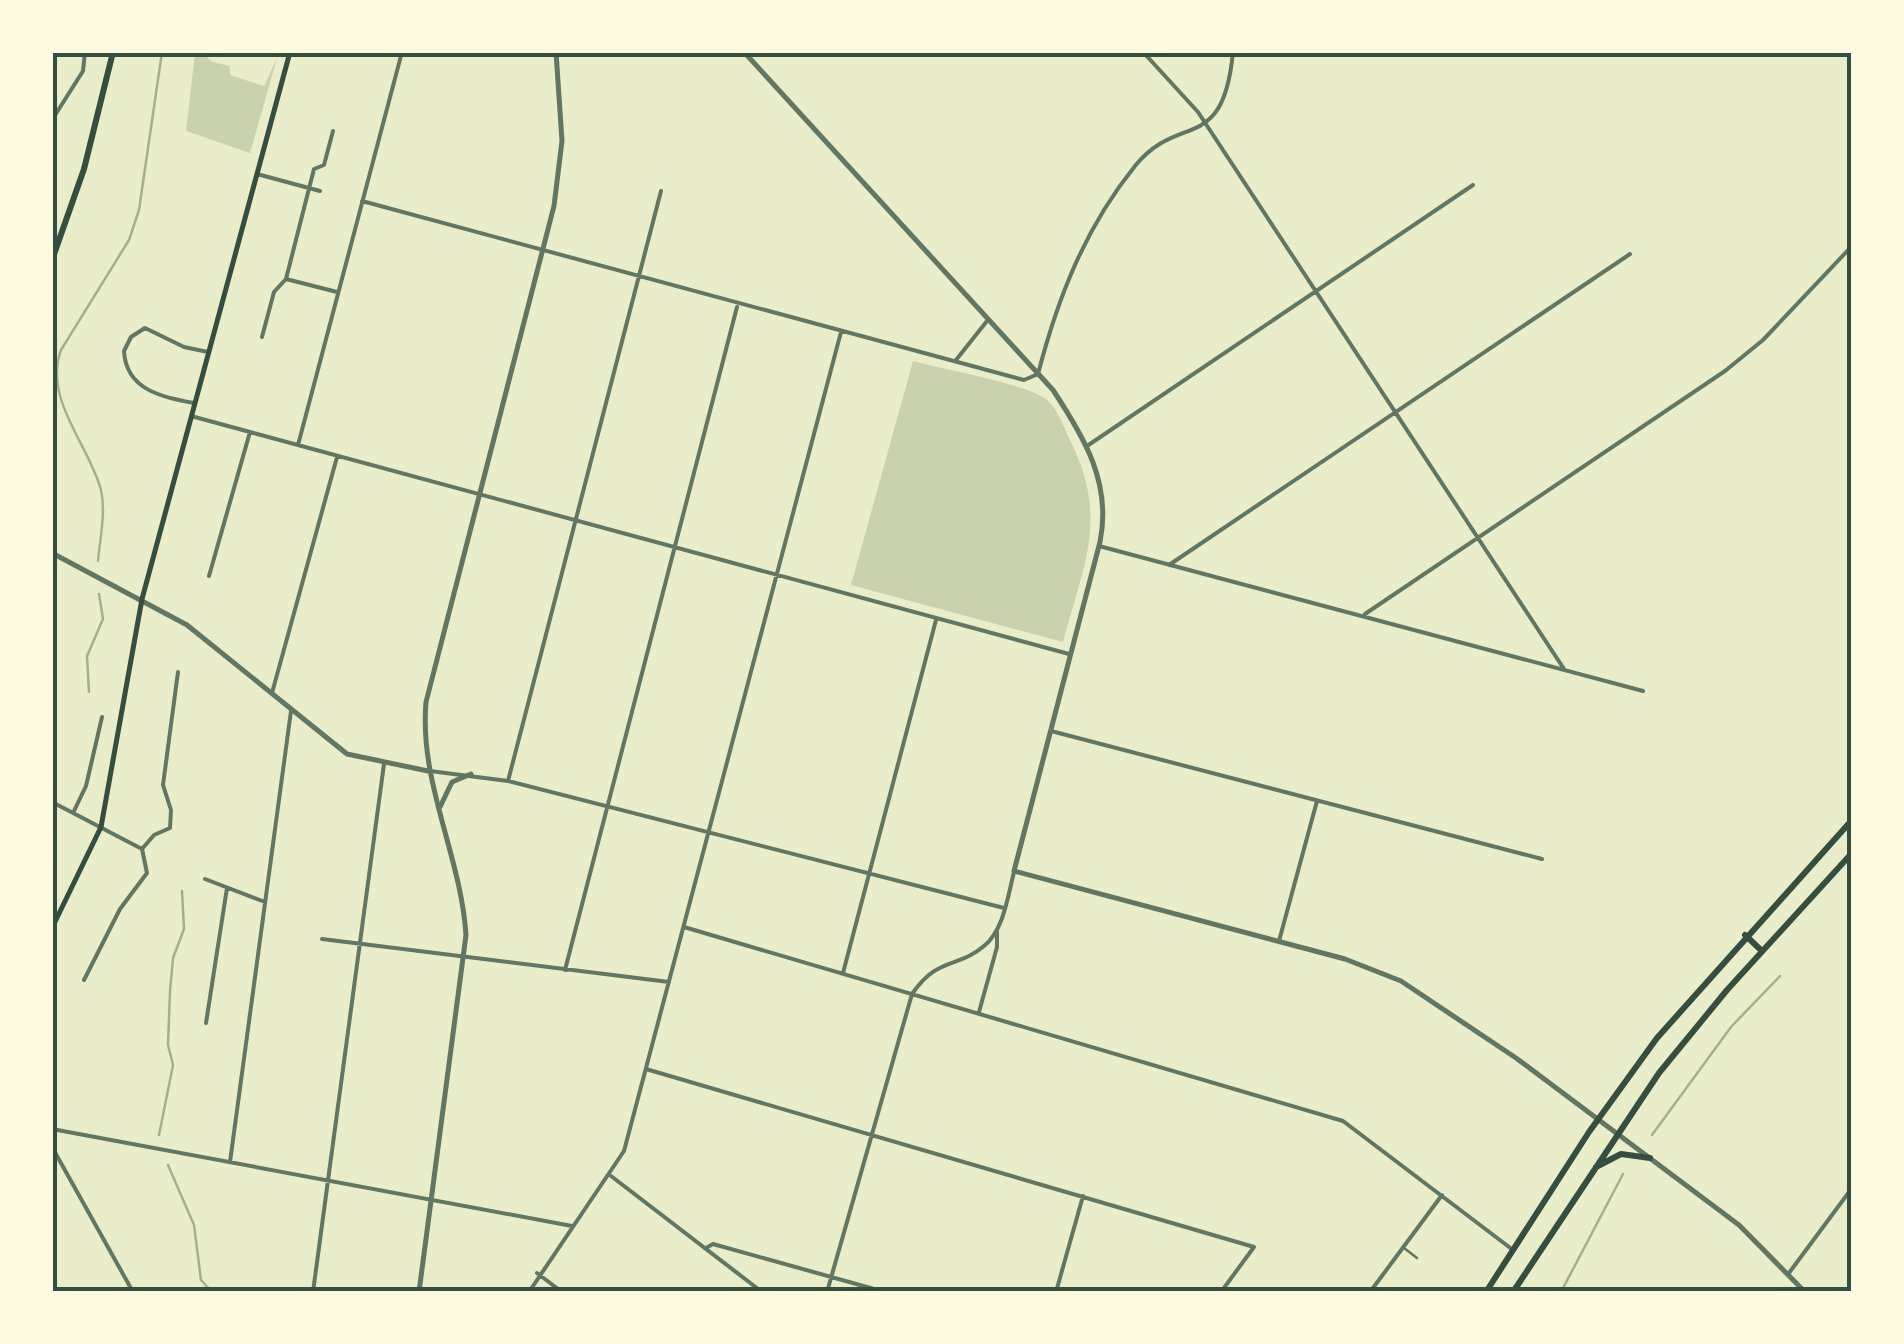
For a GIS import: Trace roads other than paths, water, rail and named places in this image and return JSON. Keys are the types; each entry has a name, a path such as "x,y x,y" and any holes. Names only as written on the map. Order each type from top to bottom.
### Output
{"main road":[{"path":"52,260 84,169 113,52"},
{"path":"52,928 101,827 142,599 290,52"},
{"path":"1486,1292 1598,1119 1664,1029 1852,820"},
{"path":"1844,828 1852,834"},
{"path":"1513,1292 1616,1132 1675,1052 1852,854"},
{"path":"1745,936 1762,951"},
{"path":"1588,1174 1613,1156 1650,1158"}],"street":[{"path":"52,120 83,70 85,52"},
{"path":"298,445 402,52"},
{"path":"419,1292 465,959 465,908 429,771 424,717 430,678 560,171 556,52"},
{"path":"744,52 1038,374 1088,446 1103,498 1099,546 997,929 985,946 933,968 912,994 827,1292"},
{"path":"1144,52 1198,112 1204,128 1313,294 1564,669"},
{"path":"1038,374 1063,284 1132,169 1168,141 1204,128 1224,100 1233,52"},
{"path":"262,337 274,292 286,279 314,169 324,165 333,131"},
{"path":"257,174 320,191"},
{"path":"1088,446 1473,185"},
{"path":"508,780 661,192"},
{"path":"362,200 540,252 954,362 1024,380 1038,374"},
{"path":"1365,614 1726,372 1763,340 1852,246"},
{"path":"1169,564 1395,416 1630,254"},
{"path":"286,279 337,292"},
{"path":"565,970 738,305"},
{"path":"954,362 988,321"},
{"path":"194,403 141,386 130,376 124,351 131,337 145,328 184,347 208,352"},
{"path":"529,1292 537,1273 624,1151 841,332"},
{"path":"191,416 1069,654"},
{"path":"210,576 250,432"},
{"path":"272,692 336,456"},
{"path":"1099,546 1642,691"},
{"path":"52,553 187,625 347,754 384,764 508,780 1004,908"},
{"path":"843,974 937,619"},
{"path":"142,849 154,835 170,828 164,774 178,672"},
{"path":"230,1162 291,708"},
{"path":"73,813 86,786 102,717"},
{"path":"1051,732 1542,859"},
{"path":"313,1292 384,764"},
{"path":"440,810 447,788 471,774"},
{"path":"1279,941 1317,801"},
{"path":"52,802 142,849"},
{"path":"84,980 120,908 147,873 142,849"},
{"path":"1014,871 1375,968 1414,988 1616,1132 1751,1235 1805,1292"},
{"path":"205,879 265,902"},
{"path":"206,1023 227,888"},
{"path":"684,926 1343,1121 1513,1250"},
{"path":"979,1014 998,947 997,929"},
{"path":"322,939 669,982"},
{"path":"646,1068 1254,1246 1221,1292"},
{"path":"52,1130 572,1226"},
{"path":"52,1148 133,1292"},
{"path":"610,1175 762,1292"},
{"path":"1788,1274 1852,1188"},
{"path":"1370,1292 1442,1195"},
{"path":"1056,1292 1083,1196"},
{"path":"706,1248 713,1244 885,1292"},
{"path":"537,1273 562,1292"}],"lane":[{"path":"1403,1248 1417,1258"}],"waterway":[{"path":"98,561 103,517 101,490 63,404 57,368 61,350 129,240 139,210 162,52"},
{"path":"89,692 87,656 103,619 99,594"},
{"path":"159,1135 173,1065 168,1045 170,991 173,958 184,929 182,891"},
{"path":"1652,1135 1731,1027 1780,976"},
{"path":"168,1165 194,1225 201,1280 212,1292"},
{"path":"1561,1292 1623,1174"}]}
